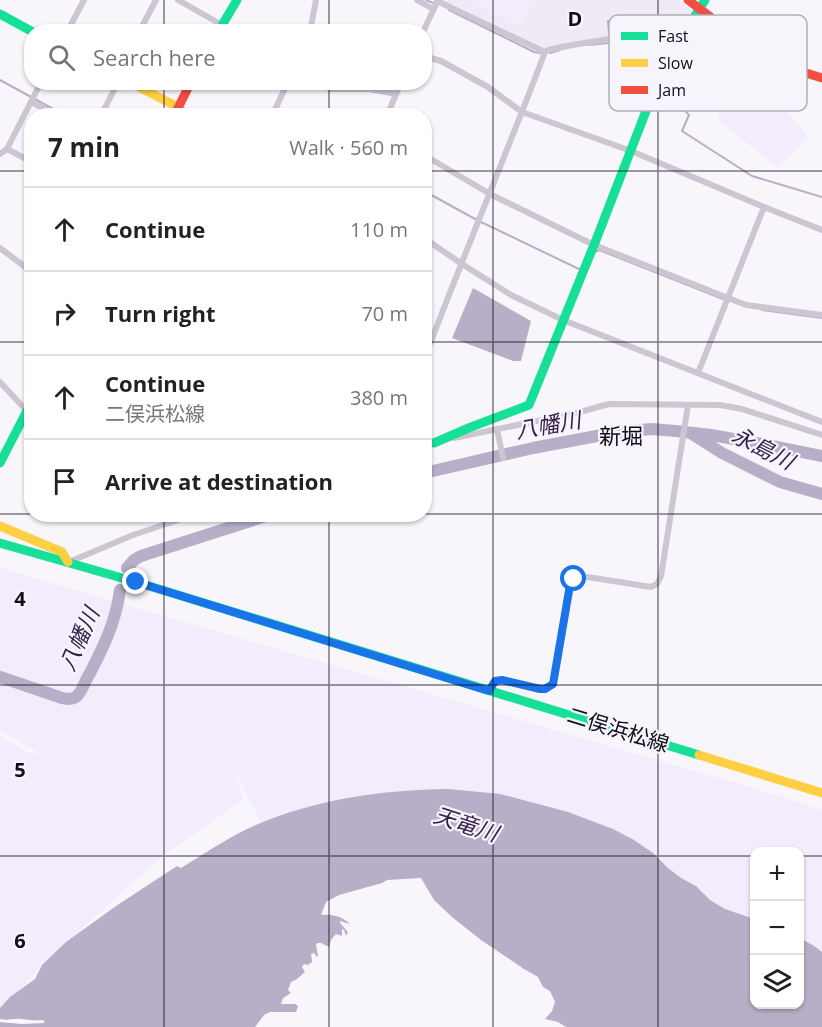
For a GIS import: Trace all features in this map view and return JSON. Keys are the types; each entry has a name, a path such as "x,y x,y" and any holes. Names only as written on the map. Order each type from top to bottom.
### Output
{"main road":[{"path":"224,24 237,0"},
{"path":"688,0 707,15"},
{"path":"695,15 705,0"},
{"path":"0,14 24,27"},
{"path":"807,73 822,78"},
{"path":"142,90 171,108"},
{"path":"177,108 186,90"},
{"path":"432,443 529,405 647,111"},
{"path":"0,463 4,447 24,415"},
{"path":"0,526 62,552 68,562"},
{"name":"二俣浜松線","path":"0,543 822,793"}],"street":[{"path":"72,24 84,0"},
{"path":"144,24 156,0"},
{"path":"178,0 216,24"},
{"path":"311,24 316,0"},
{"path":"417,0 436,4 544,52 572,45 609,40"},
{"path":"427,24 436,4"},
{"path":"432,339 544,52"},
{"path":"432,58 488,87 522,112 631,151 822,230"},
{"path":"28,108 37,90"},
{"path":"105,108 114,90"},
{"path":"276,108 284,90"},
{"path":"375,90 396,94"},
{"path":"390,108 398,90"},
{"path":"32,100 45,108"},
{"path":"0,154 7,149 24,116"},
{"path":"7,149 24,158"},
{"path":"432,160 490,194 594,245 753,306 822,315"},
{"path":"698,373 764,207"},
{"path":"432,243 511,294 563,320 822,422"},
{"path":"0,248 24,266"},
{"path":"0,382 24,400"},
{"path":"432,443 609,404 720,405 742,409 822,435"},
{"path":"489,691 495,681 502,680 540,689 553,684 570,585 574,579 581,576 651,586 657,584 661,576 688,405"},
{"path":"497,429 503,458"},
{"path":"68,562 172,522"}],"shaded area":[{"path":"442,0 679,0 690,9 690,15 609,15 609,38 541,48"},
{"path":"464,0 538,0 518,27"},
{"path":"717,111 787,111 808,137 778,168 718,120 720,115"},
{"path":"0,567 822,810 822,961 804,951 804,847 750,847 750,923 568,812 331,802 261,823 234,769 243,800 161,857 42,965 0,1012 0,736 28,753 39,753 0,731"}],"water":[{"path":"473,288 531,321 521,361 513,361 452,338"},
{"name":"天竜川","path":"448,789 500,794 568,812 613,829 634,840 653,853 681,878 696,886 710,900 725,909 750,918 750,1009 804,1009 804,940 814,946 822,952 822,1027 566,1027 558,1022 545,1019 552,1011 555,1002 550,991 543,987 538,977 481,940 452,917 434,900 421,878 387,880 339,895 326,902 321,915 336,916 347,921 350,924 340,921 348,932 346,936 342,929 342,936 336,934 329,947 317,943 317,957 314,953 311,954 312,962 302,967 305,972 291,982 288,990 291,993 283,998 281,1004 295,1004 298,1006 296,1012 270,1012 264,1015 255,1027 0,1027 0,1022 45,1023 43,1020 0,1019 0,1008 10,997 35,979 42,965 66,942 177,866 181,868 245,830 294,811 344,799"}],"waterway":[{"path":"426,0 436,4"},
{"path":"449,10 534,52 541,53"},
{"path":"589,45 609,43"},
{"path":"550,53 560,50"},
{"path":"0,80 51,108"},
{"path":"685,111 689,115 682,131 752,176 822,197"},
{"path":"432,195 477,220"},
{"path":"481,222 581,270"},
{"path":"595,252 599,250 723,299"},
{"path":"762,310 822,318"},
{"name":"八幡川","path":"432,471 533,448 618,432 651,429 711,435 822,456"},
{"name":"永島川","path":"692,434 722,453 780,482 822,494"},
{"name":"八幡川","path":"127,568 141,556 247,522"},
{"name":"八幡川","path":"0,677 62,698 76,697 109,633 120,590"}],"traffic: fast":[{"path":"223,24 237,0"},
{"path":"695,15 705,0"},
{"path":"0,14 24,27"},
{"path":"434,443 529,405 646,111"},
{"path":"0,463 24,416"},
{"path":"0,543 136,582 699,755"}],"traffic: slow":[{"path":"145,90 178,107"},
{"path":"0,526 62,552 68,562"},
{"path":"699,755 822,793"}],"traffic: jam":[{"path":"688,0 708,15"},
{"path":"807,73 822,78"},
{"path":"178,108 187,90"}],"district":[{"name":"新堀","path":"621,436"}],"route":[{"path":"136,582 489,691 495,681 502,680 540,689 553,684 570,585 574,579"}]}
